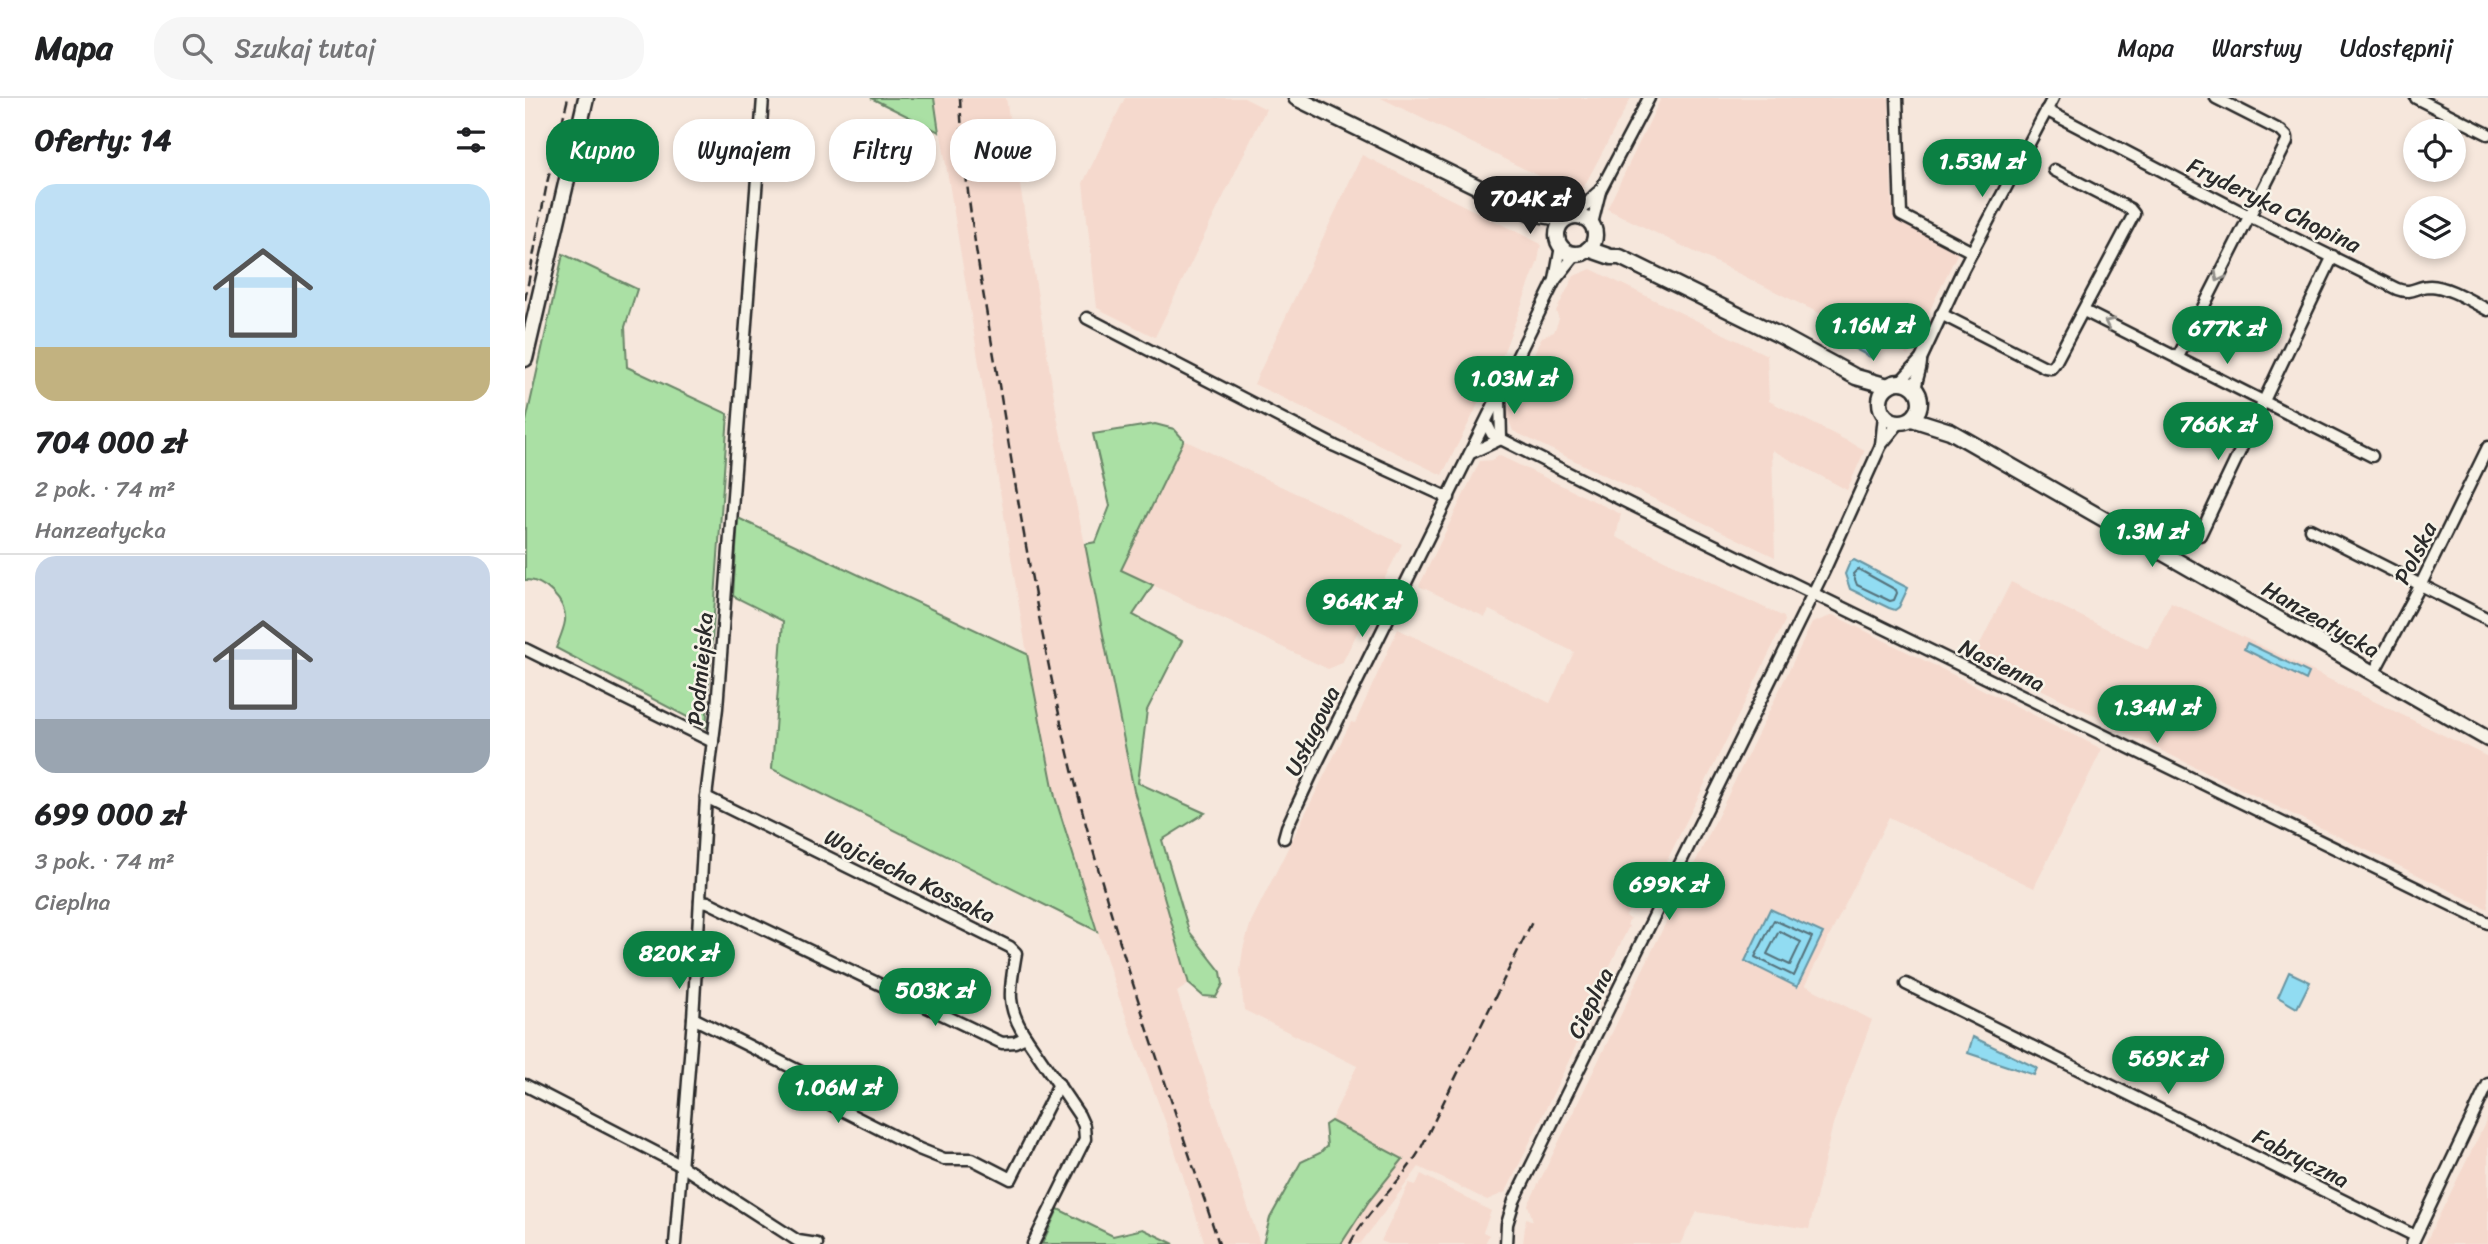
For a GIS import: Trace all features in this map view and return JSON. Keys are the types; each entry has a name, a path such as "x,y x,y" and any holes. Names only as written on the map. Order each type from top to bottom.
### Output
{"street":[{"path":"525,359 586,98"},
{"name":"Podmiejska","path":"674,1244 693,1018 706,797 713,741 763,98"},
{"path":"1296,98 1531,213 1588,220 1601,241 1621,257 1779,335 1856,377 1880,400 1884,415 1881,445"},
{"path":"1582,252 1594,242 1600,191 1649,98"},
{"path":"1897,98 1901,215 1972,251"},
{"path":"1880,400 1921,359 1972,251 2053,98"},
{"path":"2178,357 2287,142 2287,137 2281,131 2216,98"},
{"path":"2416,98 2488,134"},
{"name":"Fryderyka Chopina","path":"2046,110 2249,216 2406,293 2425,286 2444,288 2488,310"},
{"path":"1941,314 2051,368 2134,214 2130,209 2054,170"},
{"path":"1559,241 1559,227 1584,210 1600,191"},
{"path":"1531,213 1550,228 1570,253 1621,257"},
{"name":"Usługowa","path":"1555,279 1559,241"},
{"name":"Usługowa","path":"1284,838 1315,767 1555,279 1582,252"},
{"path":"2200,535 2333,256"},
{"path":"2084,311 2372,456"},
{"path":"1087,318 1335,446 1449,498"},
{"path":"1881,445 1906,421 1918,397 1915,383 1921,368 1921,359"},
{"path":"1856,377 1909,384 1918,397"},
{"name":"Usługowa","path":"1500,394 1501,439"},
{"name":"Hanzeatycka","path":"1918,397 1950,431 2488,739"},
{"path":"1884,415 1906,421"},
{"name":"Hanzeatycka","path":"1906,421 1950,431"},
{"path":"1486,422 1492,434 1501,439"},
{"path":"1471,453 1501,439"},
{"name":"Nasienna","path":"1501,439 2488,923"},
{"name":"Cieplna","path":"1506,1244 1507,1224 1514,1201 1813,594 1881,445"},
{"name":"Polska","path":"2373,674 2420,586 2488,447"},
{"path":"2310,529 2488,619"},
{"path":"525,649 713,741"},
{"name":"Wojciecha Kossaka","path":"706,797 1010,947 1016,953 1010,996 1011,1011 1079,1115 1084,1126 1085,1139 1033,1244"},
{"path":"700,901 708,902 1002,1043 1015,1042 1026,1037"},
{"name":"Fabryczna","path":"1906,984 2414,1240"},
{"path":"693,1018 801,1072 822,1100 919,1149 944,1159 972,1159 1011,1179 1059,1084"},
{"path":"2414,1240 2488,1084"},
{"path":"525,1085 680,1165 799,1241 817,1244"}],"shaded area":[{"path":"935,98 1006,98 1009,119 950,119 950,182 1019,182 1058,422 1085,544 1121,733 1189,984 1177,992 1260,1244 1205,1244 1167,1126 1118,995 1055,797 1027,654"},
{"path":"1125,98 1244,98 1266,109 1155,337 1097,308 1083,183"},
{"path":"1381,98 1631,98 1579,196"},
{"path":"1661,98 1889,98 1892,205 1959,250 1908,355 1878,338 1870,338 1607,209"},
{"path":"1362,155 1541,244 1538,261 1500,362 1486,381 1475,411 1442,475 1254,384"},
{"path":"1591,269 1767,355 1769,401 1865,450 1847,490 1772,450 1775,557 1513,431 1506,413 1536,349 1542,337 1554,332 1559,319 1556,311 1574,276"},
{"path":"1184,440 1402,544 1342,663 1328,669 1121,570"},
{"path":"1498,455 1621,514 1616,537 1784,617 1785,621 1648,899 1639,894 1626,916 1630,919 1627,925 1629,926 1605,976 1607,981 1506,1192 1487,1200 1419,1167 1360,1244 1341,1244 1369,1201 1403,1159 1330,1122 1357,1066 1244,1010 1240,971 1243,949 1251,922 1351,722 1355,723 1398,629 1550,703 1574,652 1489,610 1485,617 1419,586 1480,461 1493,460"},
{"path":"2011,582 2148,649 2171,602 2488,757 2488,909 2119,730 1974,656"},
{"path":"1833,615 2102,749 2034,888 1889,817 1805,985 1872,1020 1833,1124 1809,1229 1697,1212 1680,1244 1523,1244 1526,1218 1533,1221 1528,1205 1812,623"},
{"path":"2488,1117 2488,1244 2425,1244 2476,1142"},
{"path":"1421,1174 1491,1211 1483,1232 1489,1235 1485,1244 1388,1244 1381,1241 1409,1183 1416,1185"}],"green space":[{"path":"871,98 934,98 939,132 936,130 936,119 913,119"},
{"path":"563,254 637,289 625,327 627,367 728,414 706,727 556,648 565,621 562,606 553,593 540,583 525,580 525,426"},
{"path":"1155,424 1174,429 1184,440 1121,570 1153,585 1133,615 1182,641 1147,710 1138,783 1205,813 1162,840 1189,931 1221,972 1223,984 1216,997 1203,996 1189,984 1134,791 1085,544 1096,542 1110,506 1093,434"},
{"path":"738,518 1027,654 1055,797 1097,931 772,769 783,621 733,596"},
{"path":"1331,1121 1403,1159 1369,1201 1341,1244 1263,1244 1270,1218 1301,1162 1320,1153 1327,1146 1325,1125"},
{"path":"1058,1209 1113,1236 1143,1229 1174,1244 1042,1244"}],"water":[{"path":"1824,324 1875,351 1872,358 1820,330"},
{"path":"1854,560 1908,588 1899,607 1895,610 1889,608 1850,589 1845,574 1850,562"},
{"path":"2247,643 2309,673 2306,680 2244,649"},
{"path":"1770,909 1823,933 1797,987 1745,961"},
{"path":"2289,972 2310,982 2297,1008 2278,997"},
{"path":"1973,1037 2037,1068 2034,1075 1968,1053"}],"railway":[{"path":"525,300 547,183 568,98"},
{"path":"960,98 970,206 981,278 1033,587 1064,736 1091,844 1125,959 1219,1244"},
{"path":"1350,1244 1357,1231 1420,1150 1532,922"}]}
